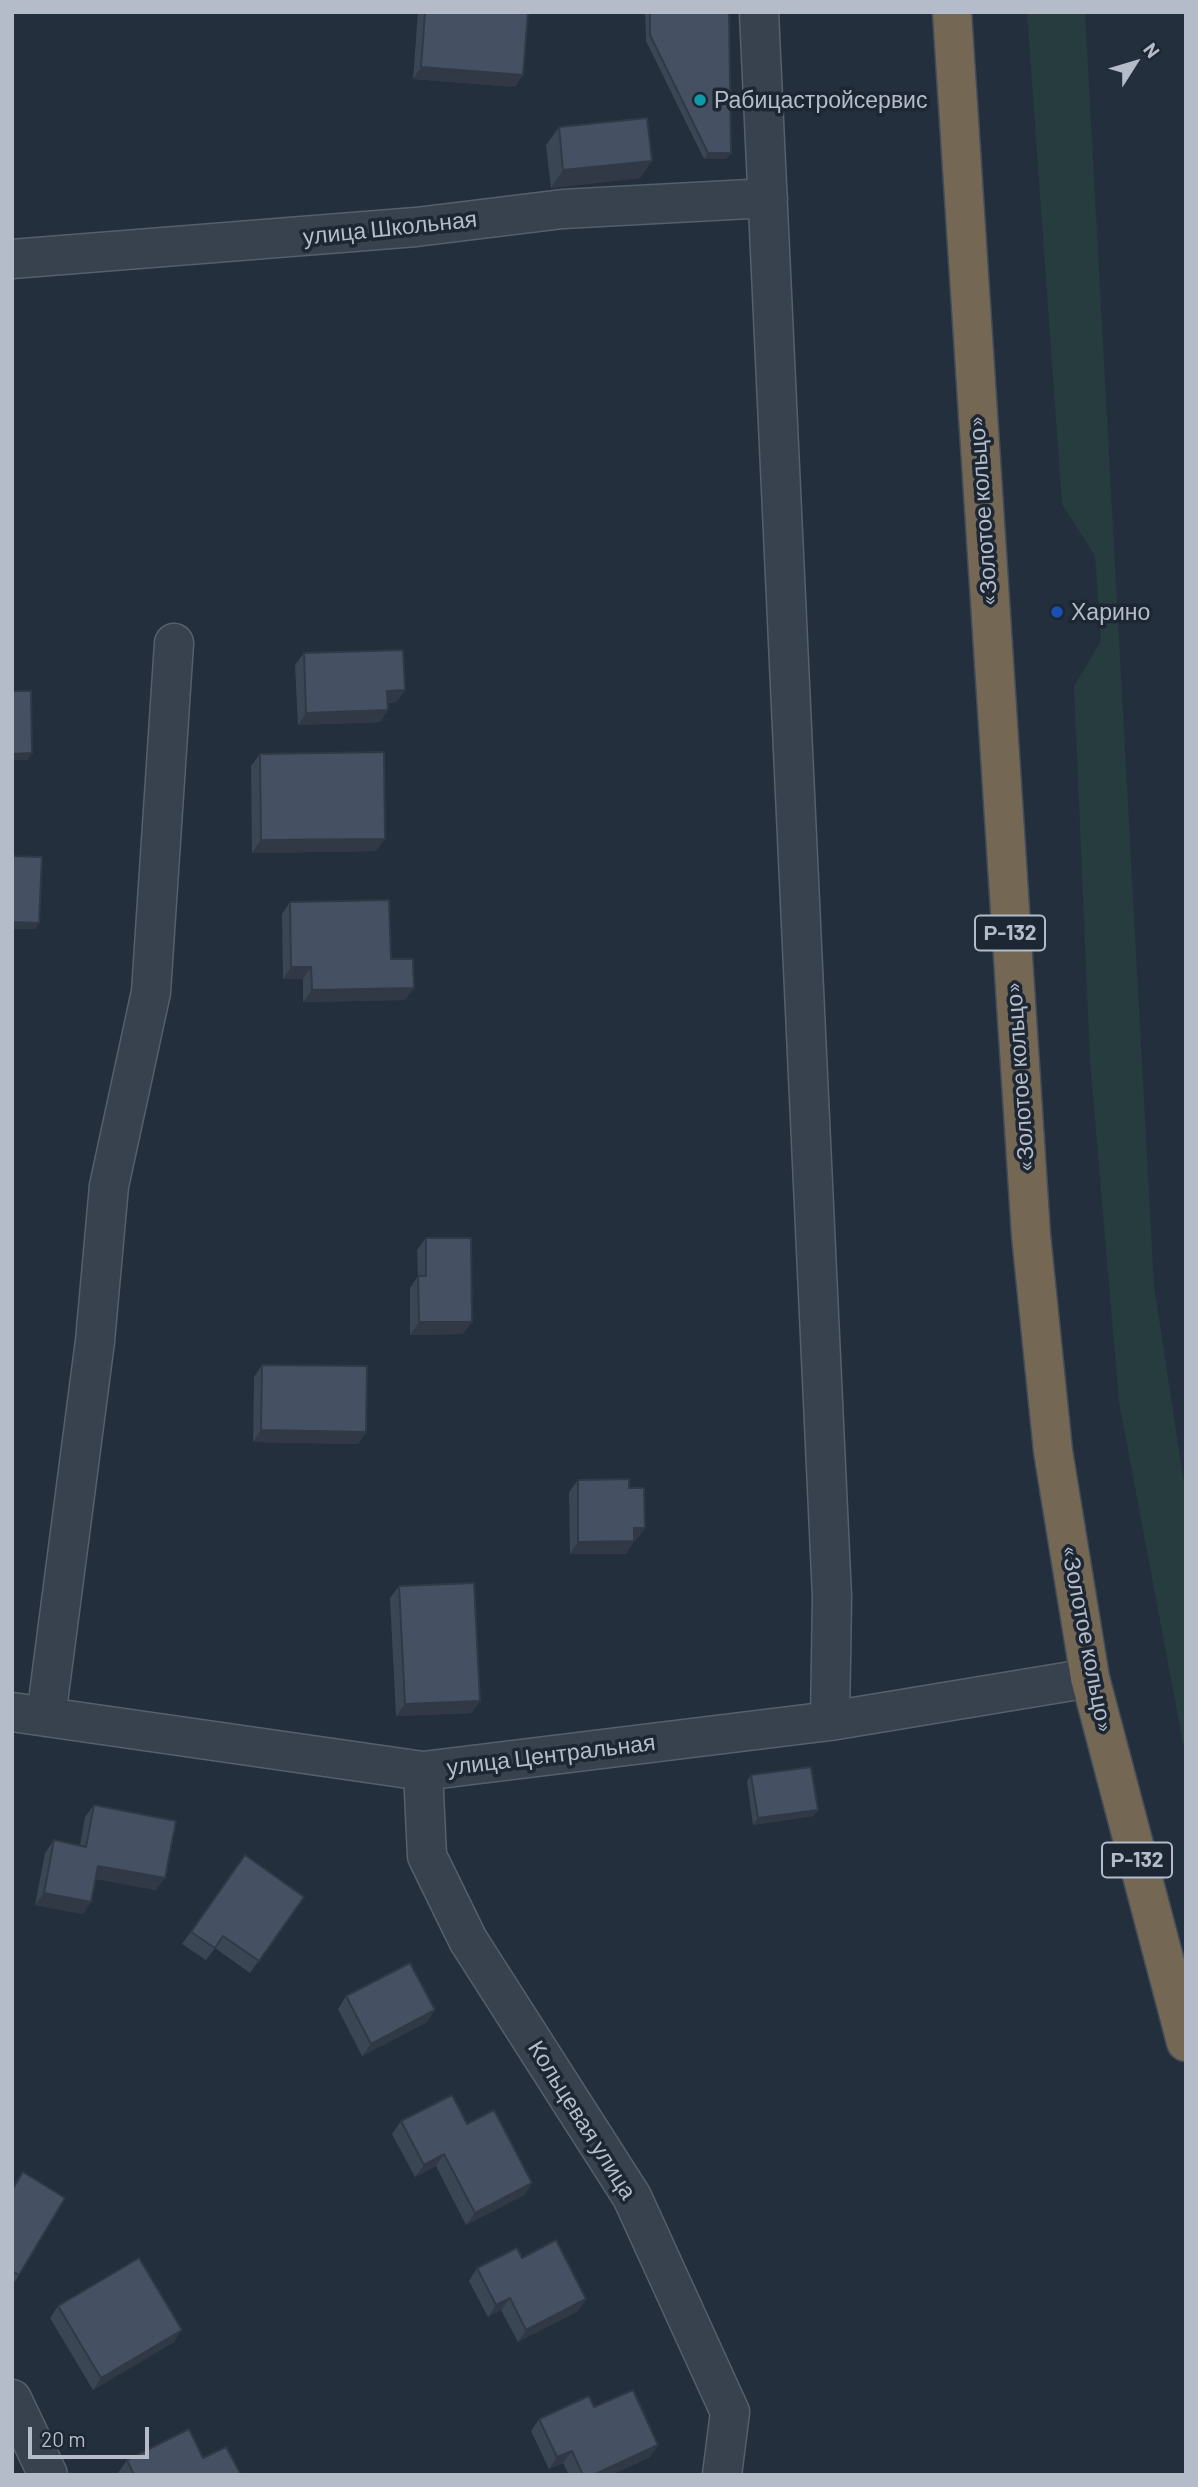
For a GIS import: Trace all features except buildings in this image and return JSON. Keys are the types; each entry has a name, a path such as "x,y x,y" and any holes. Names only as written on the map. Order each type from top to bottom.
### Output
{"highway":[{"name":"«Золотое кольцо»","path":"951,12 1031,1235 1053,1451 1090,1678 1186,2042"}],"street":[{"path":"759,12 832,1597 830,1721"},
{"name":"улица Школьная","path":"12,260 416,227 563,209 768,198"},
{"path":"29,1715 95,1342 109,1186 151,992 174,643"},
{"name":"улица Центральная","path":"29,1715 423,1771 830,1721 1090,1678"},
{"name":"Кольцевая улица","path":"423,1771 427,1856 468,1940 632,2197 730,2412 722,2475"},
{"path":"12,2399 48,2475"}],"green space":[{"path":"1027,12 1085,12 1154,1285 1186,1497 1186,1759 1119,1402 1090,1061 1074,686 1101,641 1095,556 1062,504"}],"place":[{"name":"Рабицастройсервис","path":"700,100"},
{"name":"Харино","path":"1057,612"}]}
